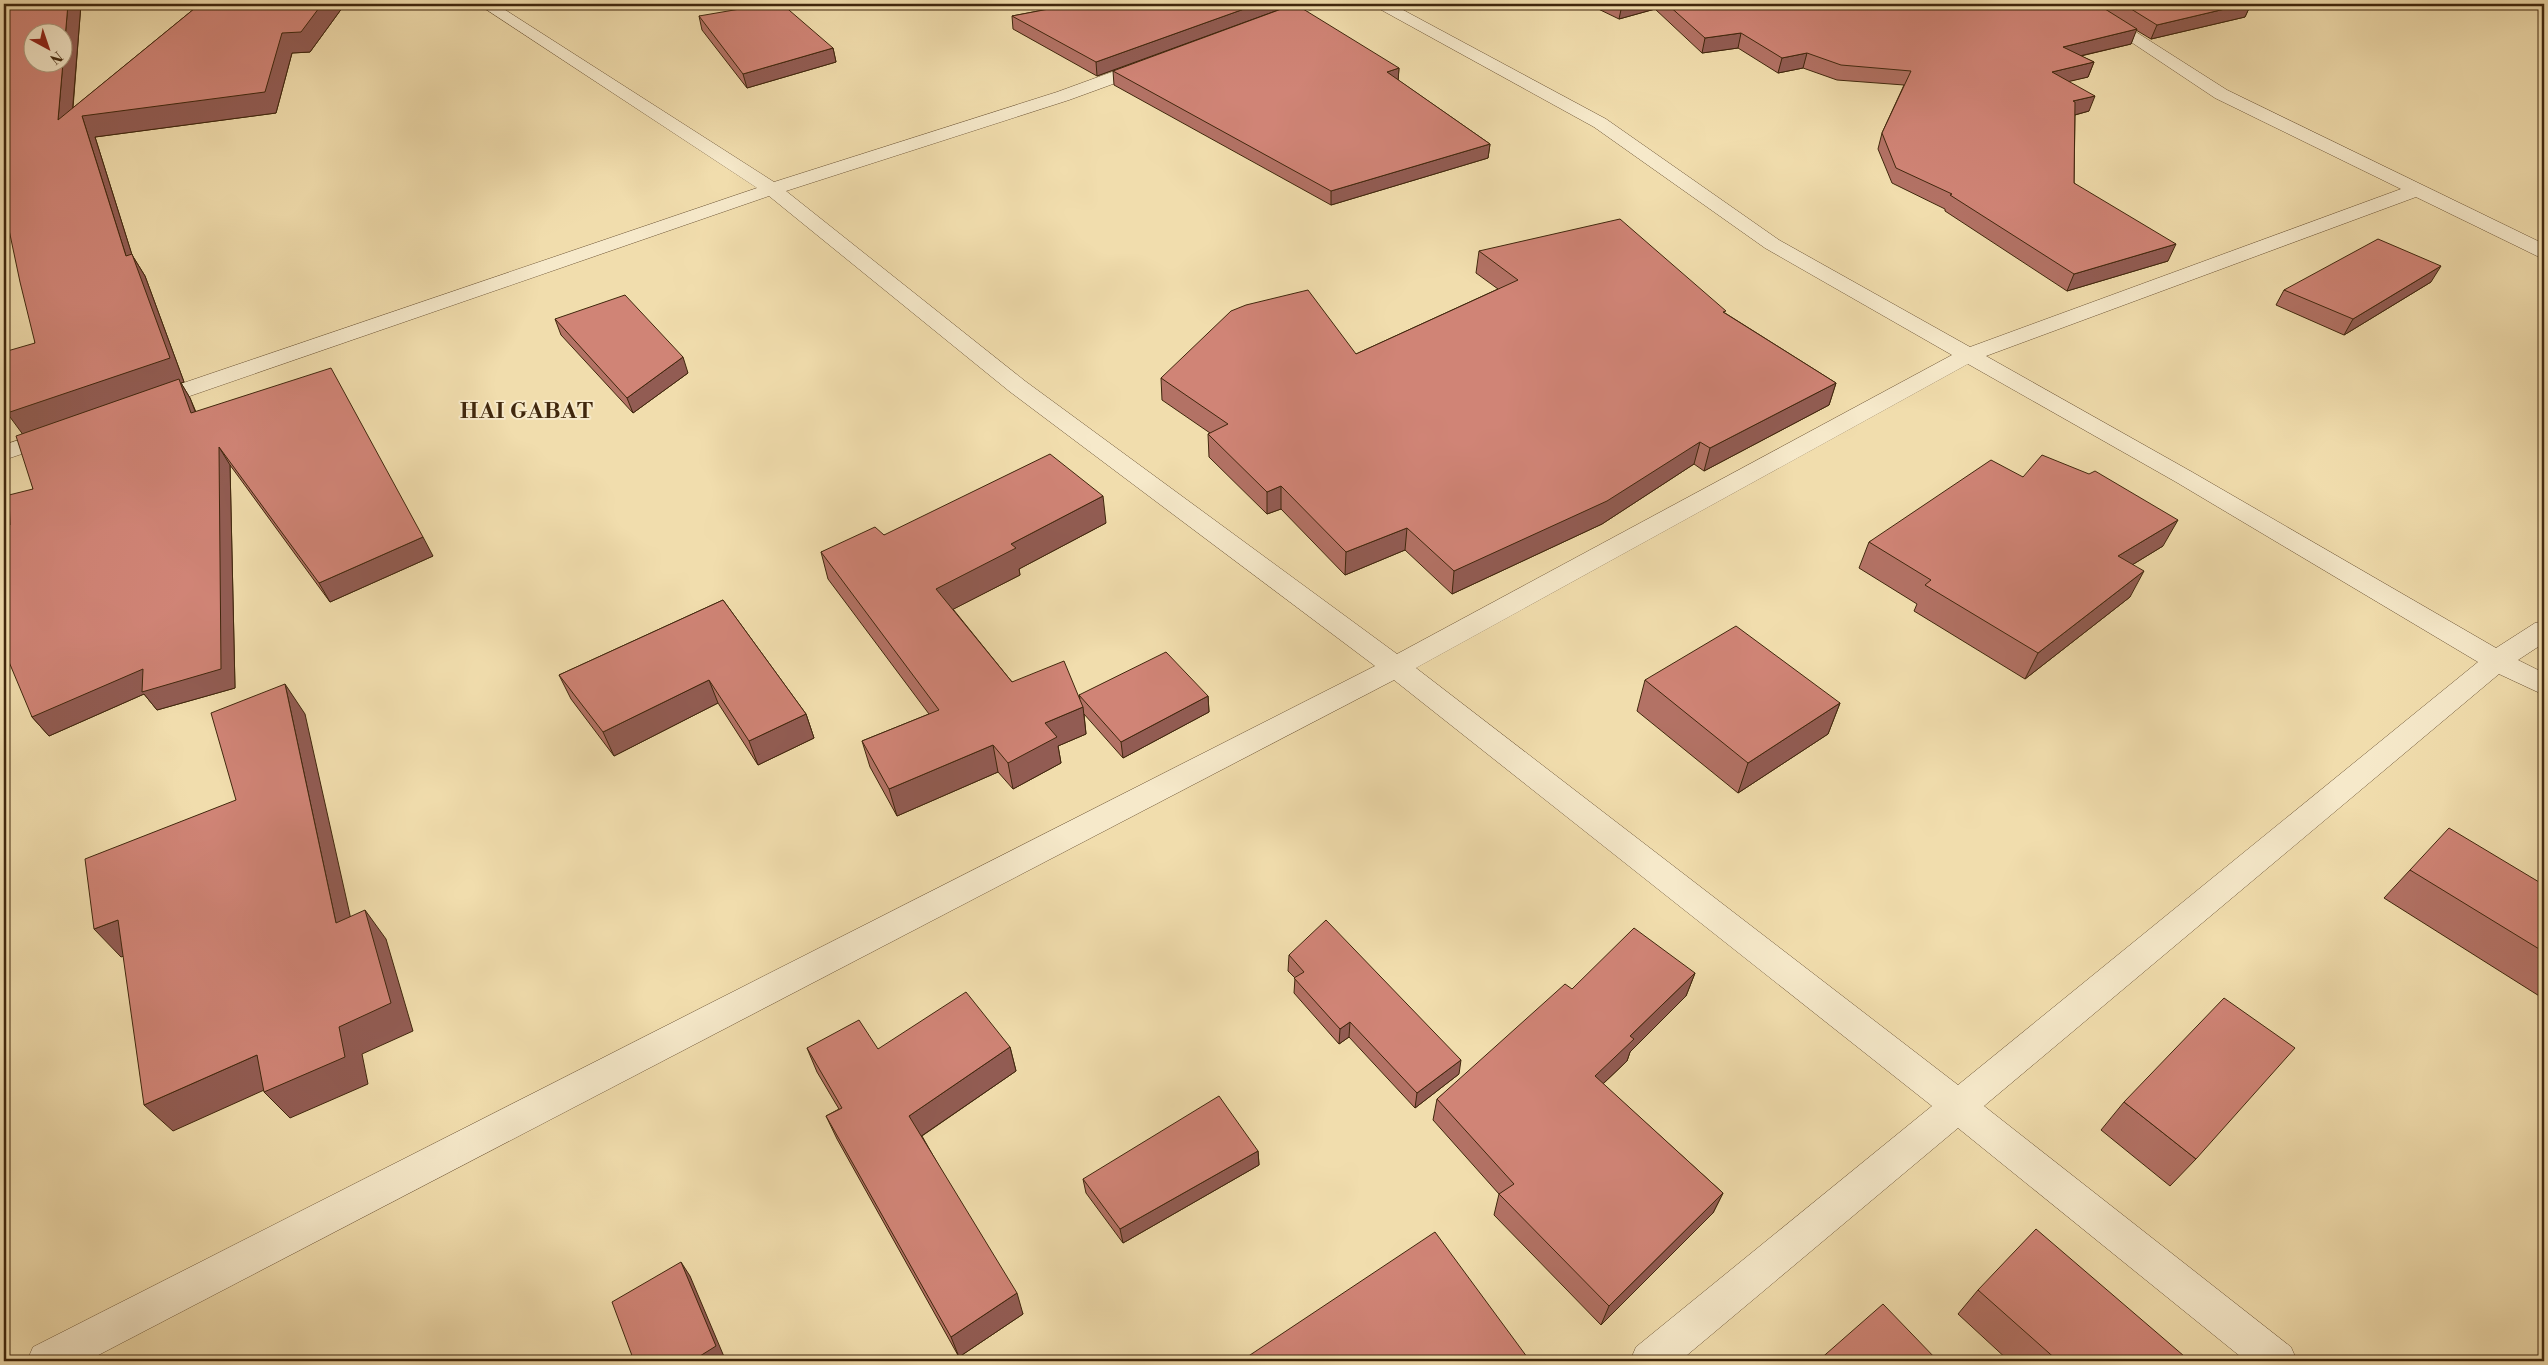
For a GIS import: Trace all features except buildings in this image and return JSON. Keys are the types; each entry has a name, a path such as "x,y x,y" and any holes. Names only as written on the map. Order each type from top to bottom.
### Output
{"street":[{"path":"486,4 772,189 1017,386 1396,667 1959,1107 2277,1361"},
{"path":"1249,28 1314,4"},
{"path":"1381,4 1600,123 1772,244 2193,482 2497,661 2544,685"},
{"path":"2082,4 2221,94 2544,252"},
{"path":"135,408 772,189 1063,96 1165,58"},
{"path":"47,1361 1396,667 1968,355 2417,190"},
{"path":"4,452 69,430"},
{"path":"1650,1361 2497,661 2544,630"}],"district":[{"name":"HAI GABAT","path":"527,411"}]}
